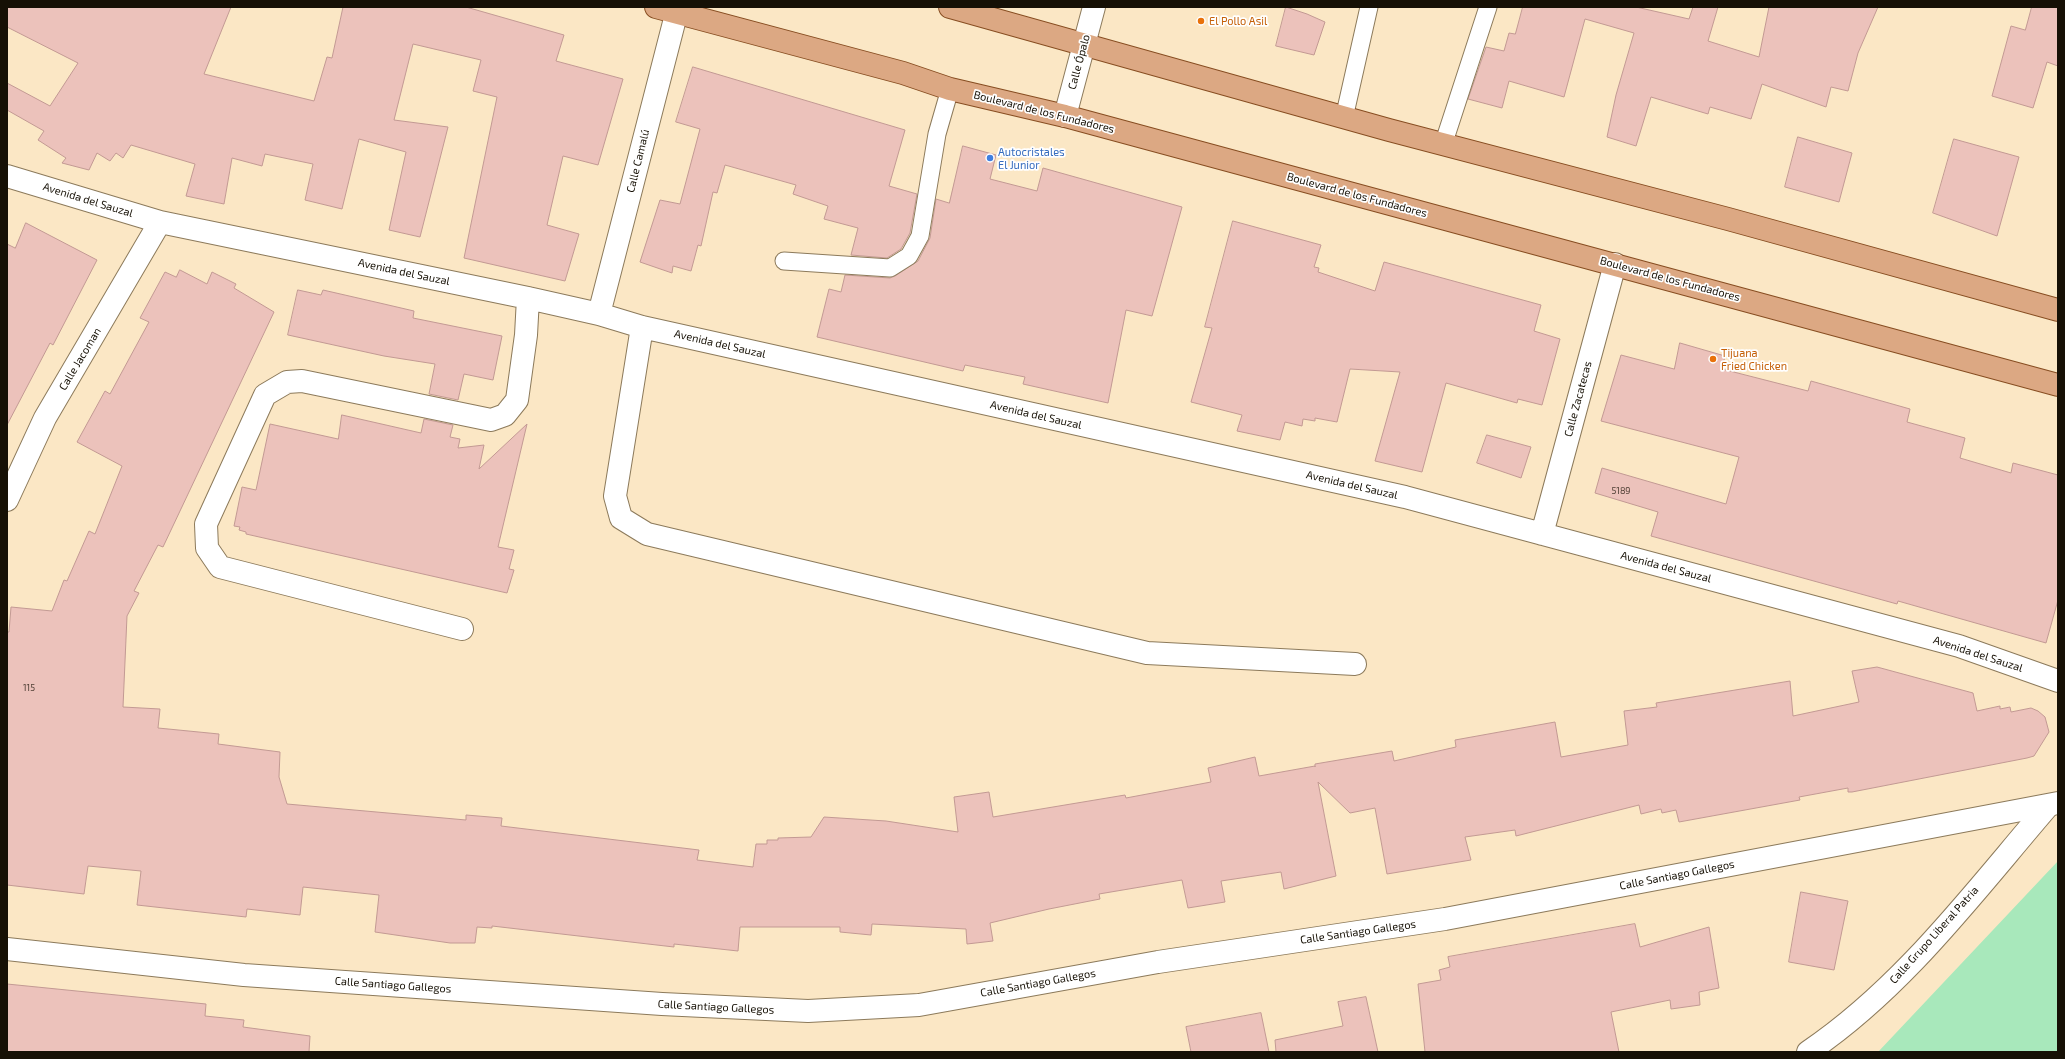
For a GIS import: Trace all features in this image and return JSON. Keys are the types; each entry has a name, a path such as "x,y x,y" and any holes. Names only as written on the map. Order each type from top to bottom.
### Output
{"main road":[{"path":"950,7 1084,43 1344,118 1728,219 2058,310"},
{"name":"Boulevard de los Fundadores","path":"670,9 903,73 950,90 1064,116 2058,385"}],"street":[{"name":"Calle Ópalo","path":"1064,116 1094,7"},
{"name":"Calle Camalú","path":"599,314 670,9"},
{"name":"Avenida del Sauzal","path":"7,176 160,222 528,298 599,314 642,327 1405,497 1959,646 2058,681"},
{"name":"Calle Jacoman","path":"7,500 44,418 160,222"},
{"name":"Calle Zacatecas","path":"1542,534 1615,264"},
{"path":"462,629 220,567 207,548 206,524 265,396 287,382 302,381 491,420 505,415 517,400 526,335 528,298"},
{"path":"642,327 615,496 621,518 647,534 1147,653 1355,664"},
{"name":"Calle Santiago Gallegos","path":"7,949 244,975 662,1004 808,1011 919,1005 1158,962 1445,919 2053,804"},
{"name":"Calle Grupo Liberal Patria","path":"1808,1052 1870,1003 1913,960 2053,804"}],"lane":[{"path":"1344,118 1369,7"},
{"path":"1443,145 1488,7"},
{"path":"784,261 890,268 909,256 920,236 937,134 950,90"}],"green space":[{"path":"2058,861 2058,1052 1878,1052"}],"building":[{"path":"7,7 231,7 204,74 314,101 327,57 332,58 343,7 466,7 564,35 556,61 623,79 598,165 563,156 547,225 579,234 565,281 464,258 497,97 473,91 481,60 413,44 394,120 448,127 420,237 389,230 406,152 359,139 342,209 305,200 313,164 265,154 262,166 232,158 224,204 186,196 195,164 131,145 123,158 116,153 110,161 97,153 89,170 62,163 66,158 38,140 44,131 7,110 7,83 50,106 78,63 7,27"},
{"path":"1286,7 1325,22 1314,55 1276,46"},
{"path":"1523,7 1636,7 1689,19 1693,7 1718,7 1708,41 1759,57 1769,7 1878,7 1858,53 1848,91 1831,87 1826,107 1762,84 1751,119 1710,107 1708,114 1651,97 1636,146 1607,137 1616,95 1634,33 1585,19 1564,97 1509,81 1502,108 1468,99 1486,47 1504,51 1509,33 1515,34"},
{"path":"2032,7 2058,7 2058,66 2047,62 2033,108 1992,96 2011,26 2025,30"},
{"path":"693,67 905,130 889,186 917,194 910,233 901,249 887,258 851,255 858,228 824,219 828,206 793,194 796,185 725,165 717,193 713,192 701,246 698,245 691,271 673,266 672,273 640,262 660,200 680,204 700,129 676,122"},
{"path":"1798,137 1852,153 1839,202 1785,187"},
{"path":"1954,139 2019,157 1997,236 1933,213"},
{"path":"963,146 996,155 990,179 1037,191 1043,168 1182,207 1152,316 1126,310 1108,403 1023,384 1025,377 965,365 963,371 817,337 829,289 841,292 845,275 890,278 918,261 930,238 936,199 949,203"},
{"path":"1233,221 1321,245 1314,267 1319,268 1318,272 1375,291 1384,262 1541,305 1534,331 1560,339 1542,405 1518,399 1517,403 1446,383 1422,472 1375,461 1400,372 1350,369 1337,422 1315,418 1315,421 1303,419 1302,426 1285,422 1280,440 1237,431 1242,415 1191,402 1212,328 1205,327"},
{"path":"26,223 97,260 53,345 50,343 7,425 7,244 15,248"},
{"path":"180,270 207,284 212,272 236,284 234,288 274,312 163,547 158,545 134,591 139,593 127,616 123,707 160,709 158,728 219,734 218,744 280,752 279,777 287,804 466,820 466,815 502,818 501,826 699,850 697,860 753,867 756,844 767,844 767,840 778,840 778,838 811,837 824,817 886,821 958,832 954,797 989,792 993,817 1125,795 1126,798 1211,782 1208,768 1255,757 1259,776 1315,766 1315,764 1392,751 1394,761 1456,747 1455,740 1555,722 1561,757 1628,745 1624,711 1657,707 1656,703 1790,681 1793,716 1859,702 1852,671 1877,667 1973,693 1977,711 2000,706 2000,709 2010,707 2011,712 2031,708 2038,711 2045,717 2049,732 2034,756 2027,758 1852,792 1848,792 1848,788 1799,797 1800,800 1679,822 1676,810 1662,813 1661,809 1641,814 1639,805 1516,836 1515,830 1465,837 1471,860 1387,874 1375,808 1350,813 1318,782 1336,876 1284,889 1281,872 1221,881 1225,902 1188,908 1182,880 1099,894 1100,899 990,923 993,941 967,944 966,929 872,924 871,935 840,932 840,927 740,927 738,951 674,944 674,947 492,926 492,928 477,927 475,943 450,943 375,932 379,895 303,887 300,915 247,909 246,917 137,905 141,871 88,866 84,894 7,885 7,632 9,632 11,607 52,611 64,580 67,581 89,531 95,534 122,466 77,442 105,391 110,394 149,322 140,318 165,272 176,277"},
{"path":"298,290 321,295 323,290 414,311 413,318 502,336 493,380 464,374 458,400 429,394 435,364 384,356 288,335"},
{"path":"1680,343 1725,356 1722,369 1808,391 1811,381 1910,409 1907,422 1965,438 1960,458 2011,473 2013,463 2058,475 2058,600 2046,643 1898,601 1897,604 1651,536 1658,512 1595,493 1602,468 1726,504 1739,457 1601,421 1621,355 1674,369"},
{"path":"342,415 421,433 424,419 453,425 450,437 460,439 458,448 484,445 479,469 527,424 498,547 514,550 509,569 514,570 507,593 246,534 246,532 239,530 240,527 234,526 242,487 256,490 270,424 338,439"},
{"path":"1487,435 1531,447 1521,478 1477,463"},
{"path":"1801,892 1848,901 1834,970 1789,962"},
{"path":"1635,924 1640,947 1709,927 1719,988 1699,992 1700,1005 1671,1009 1670,1000 1611,1012 1619,1052 1425,1052 1418,984 1441,980 1439,970 1450,967 1448,957"},
{"path":"7,984 206,1004 205,1016 244,1020 243,1027 310,1036 309,1052 7,1052"},
{"path":"1366,997 1378,1052 1276,1052 1275,1040 1343,1026 1338,1002"},
{"path":"1261,1013 1269,1052 1191,1052 1186,1027"}],"place":[{"name":"El Pollo Asil","path":"1201,21"},
{"name":"Autocristales El Junior","path":"990,158"},
{"name":"Tijuana Fried Chicken","path":"1713,359"}]}
